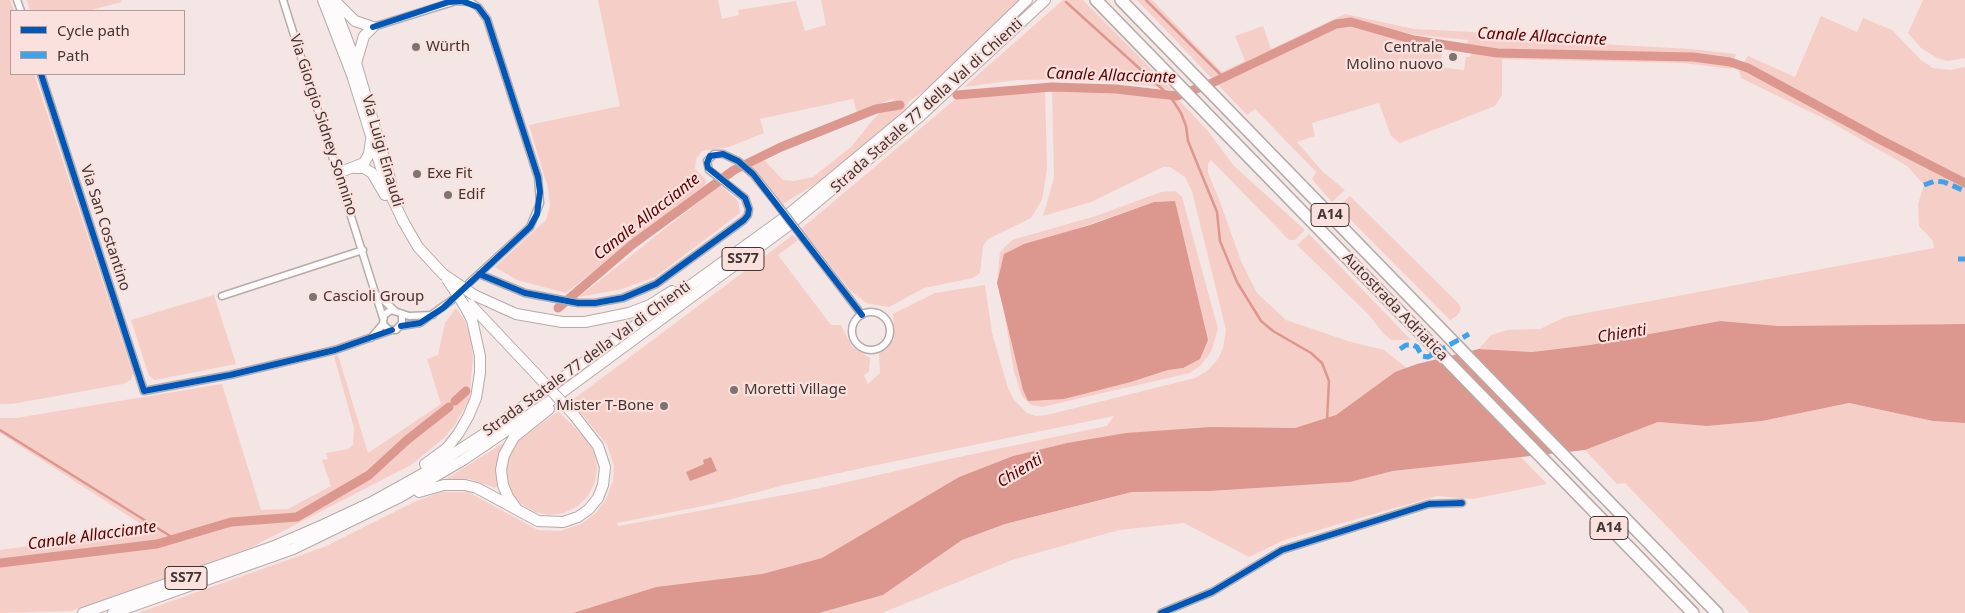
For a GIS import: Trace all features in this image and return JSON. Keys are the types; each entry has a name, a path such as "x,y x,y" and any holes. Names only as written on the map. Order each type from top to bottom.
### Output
{"highway":[{"name":"Autostrada Adriatica","path":"1121,0 1596,491 1717,613"},
{"name":"Autostrada Adriatica","path":"1101,4 1575,494 1693,613"}],"main road":[{"name":"Via Luigi Einaudi","path":"323,0 352,75 396,209 403,221"},
{"path":"333,0 355,21 373,27 364,36 356,63"},
{"name":"Via Luigi Einaudi","path":"333,0 356,63 403,221"},
{"name":"Strada Statale 77 della Val di Chienti","path":"114,613 291,545 400,498 463,460 553,398 792,223 913,116 942,84 1027,0"},
{"name":"Strada Statale 77 della Val di Chienti","path":"83,613 291,545 424,473 490,430 805,201 953,86 1045,0"},
{"path":"355,168 368,157 371,137"},
{"path":"338,173 355,168 364,168 372,173 396,209"},
{"path":"468,300 516,314 562,322 585,322 629,313 669,294 781,212 805,201"},
{"path":"291,545 330,538 434,486 454,484 477,488 538,521 563,522 583,513 598,498 605,473 602,455 595,440 418,247 403,221"},
{"path":"291,545 319,520 406,476 447,448 458,434 476,398 480,373 477,338 468,300"},
{"path":"521,512 508,497 502,480 502,462 509,444 522,429 632,347 646,329"}],"street":[{"name":"Via Giorgio Sidney Sonnino","path":"283,0 363,250 383,321"},
{"path":"373,27 456,1 470,2 478,7 488,19 538,177 540,203 530,227 469,283"},
{"name":"Via San Costantino","path":"41,75 144,391 230,375 335,350 370,338"},
{"path":"479,274 525,293 578,303 595,303 623,298 656,284 744,220 748,215 748,203 745,198 708,168 707,163 710,156 723,154 748,168 862,315"},
{"path":"222,296 363,250"},
{"name":"Via Giorgio Sidney Sonnino","path":"376,293 402,315"},
{"path":"370,338 401,326 420,323 452,300"},
{"path":"370,338 383,321 386,312 394,310"},
{"path":"878,314 887,321 890,332 889,338 881,348 870,350 856,342 853,326 862,315 878,314"},
{"path":"401,326 402,315 416,317 433,315"},
{"path":"383,321 392,330"},
{"path":"1161,613 1212,592 1282,550 1429,504 1462,503"}],"shaded area":[{"path":"0,0 10,0 14,10 10,10 10,75 34,75 133,374 131,380 123,384 12,404 0,404"},
{"path":"27,0 121,0 122,2 91,10 30,10"},
{"path":"598,0 718,0 722,19 739,15 738,10 796,1 805,31 826,25 821,0 1019,0 930,87 908,102 905,110 820,181 783,204 751,166 764,160 783,180 794,181 813,177 851,147 872,121 895,98 857,113 853,99 760,119 764,133 729,147 702,151 696,159 695,169 706,180 705,185 566,293 517,280 495,267 546,220 550,206 548,188 529,125 620,106"},
{"path":"1063,0 1083,0 1172,90 1145,85 1076,79 1017,80 964,87"},
{"path":"1137,0 1152,0 1222,72 1245,61 1235,36 1263,26 1271,49 1345,14 1414,29 1473,32 1485,36 1511,39 1691,49 1736,54 1731,69 1684,63 1502,59 1502,95 1495,106 1400,143 1391,136 1379,103 1312,123 1315,136 1297,142 1323,172 1345,190 1332,202 1312,179 1316,172 1255,109 1247,115","holes":["1380,28 1418,35 1468,40 1466,51 1471,53 1470,57 1466,57 1464,70 1438,67 1443,49 1383,34"]},
{"path":"1923,0 1965,0 1965,58 1948,61 1937,58 1921,48 1908,33"},
{"path":"1821,16 1857,32 1863,18 1892,30 1921,60 1933,68 1950,70 1965,67 1965,324 1779,326 1720,321 1590,345 1532,352 1479,349 1491,335 1507,330 1540,329 1565,317 1934,248 1933,241 1919,226 1918,204 1924,185 1907,166 1829,121 1741,78 1739,70 1748,56 1795,77"},
{"path":"1052,89 1116,92 1170,100 1177,98 1207,130 1234,166 1305,230 1295,240 1289,240 1211,160 1208,164 1208,173 1241,261 1257,293 1286,320 1351,342 1384,350 1407,368 1395,372 1336,415 1310,425 1295,428 1067,443 1013,456 959,477 822,558 762,574 656,587 573,613 138,613 324,547 414,502 441,492 468,492 538,530 560,531 581,524 596,513 606,499 613,481 614,466 607,445 571,401 793,235 798,240 778,255 831,325 841,325 852,347 870,358 869,372 864,375 868,384 880,373 879,354 894,340 893,314 935,293 985,285 992,333 1008,388 1014,400 1027,413 1036,416 1047,415 1195,378 1207,371 1218,359 1223,348 1226,330 1192,191 1185,177 1170,167 1163,167 1091,202 1043,216 1054,178","holes":["1114,416 1107,426 821,488 619,526 617,523 713,504 784,485 867,467"]},
{"path":"1045,90 1047,169 1042,200 1031,218 988,239 983,246 980,273 973,278 924,288 889,307 866,303 850,290 801,229 958,97"},
{"path":"720,185 738,201 740,213 655,277 622,289 579,297"},
{"path":"1175,191 1182,197 1218,329 1211,352 1201,365 1190,373 1042,407 1031,405 1022,396 1014,372 1004,312 1019,370 1064,399 1131,382 1168,370 1183,368 1175,201 1154,202 1004,254 997,283 1000,252 1012,240 1096,216 1161,192"},
{"path":"1350,196 1459,304 1461,309 1457,316 1450,320 1338,207"},
{"path":"1309,234 1411,340 1391,340 1369,315 1297,245"},
{"path":"214,295 236,364 155,380 149,376 131,320"},
{"path":"456,308 465,321 470,335 473,357 469,400 454,426 444,438 411,465 250,548 71,611 0,613 0,550 141,531 144,526 0,433 0,418 16,418 222,384 261,510 288,509 331,486 322,460 328,459 326,453 348,449 353,445 354,428 334,356 338,355 368,453 441,404 427,359 438,355 445,323"},
{"path":"1849,403 1933,421 1965,423 1965,613 1750,613 1625,483 1617,484 1585,450 1658,422 1707,426 1762,421"},
{"path":"558,411 587,440 594,453 597,467 595,482 588,496 578,506 564,513 549,515 535,512 521,504 511,493 505,478 505,463 509,448"},
{"path":"505,442 497,464 499,485 495,488 470,479 446,479"},
{"path":"1520,456 1547,484 1473,499 1437,496 1284,540 1249,557 1184,523 1119,530 1012,560 882,613 819,613 883,595 962,540 1005,524 1132,492 1210,491 1350,482 1393,471"}],"water":[{"path":"1175,201 1208,340 1200,359 1183,368 1168,370 1131,382 1064,399 1028,401 1023,390 997,283 1004,254 1024,244 1090,225 1154,202"},
{"name":"Chienti","path":"1720,321 1779,326 1965,324 1965,423 1933,421 1849,403 1762,421 1707,426 1658,422 1585,450 1393,471 1350,482 1210,491 1132,492 1005,524 962,540 883,595 819,613 573,613 656,587 762,574 822,558 959,477 1013,456 1067,443 1126,433 1211,427 1295,428 1336,415 1395,372 1417,364 1479,349 1532,352 1590,345"},
{"path":"711,457 717,471 690,481 686,472 704,464 703,460"}],"waterway":[{"path":"1146,0 1223,77"},
{"path":"1066,2 1170,96 1181,113 1186,126 1188,141 1217,212 1220,241 1237,282 1261,321 1273,331 1311,353 1322,363 1329,381 1327,420"},
{"name":"Canale Allacciante","path":"957,95 1052,87 1116,89 1177,96 1212,83 1336,24 1351,22 1414,40 1497,53 1693,57 1730,62 1748,68 1965,183"},
{"name":"Canale Allacciante","path":"558,308 633,244 734,170 781,147 876,109 900,105"},
{"name":"Canale Allacciante","path":"455,401 466,391"},
{"name":"Canale Allacciante","path":"0,563 157,544 231,522 297,517 369,475 407,440 449,407"},
{"path":"0,430 175,539"}],"marked path":[{"path":"1924,185 1935,181 1944,182 1965,191"},
{"path":"1958,259 1965,259"},
{"path":"1400,349 1406,345 1413,345 1417,347 1422,356 1428,357 1469,334"}],"cycle path":[{"path":"373,27 449,2 462,1 478,7 487,19 538,177 540,192 537,214 530,227 443,308 420,323 401,326"},
{"path":"41,75 144,391 230,375 335,350 392,330"},
{"path":"479,274 525,293 578,303 595,303 623,298 656,284 744,220 748,215 749,209 745,198 708,168 707,163 710,156 723,154 738,161 753,174 862,315"},
{"path":"1161,613 1212,592 1282,550 1429,504 1462,503"}],"place":[{"name":"Würth","path":"416,47"},
{"name":"Centrale Molino nuovo","path":"1453,57"},
{"name":"Exe Fit","path":"417,174"},
{"name":"Edif","path":"448,195"},
{"name":"Cascioli Group","path":"313,297"},
{"name":"Moretti Village","path":"734,390"},
{"name":"Mister T-Bone","path":"664,406"}]}
